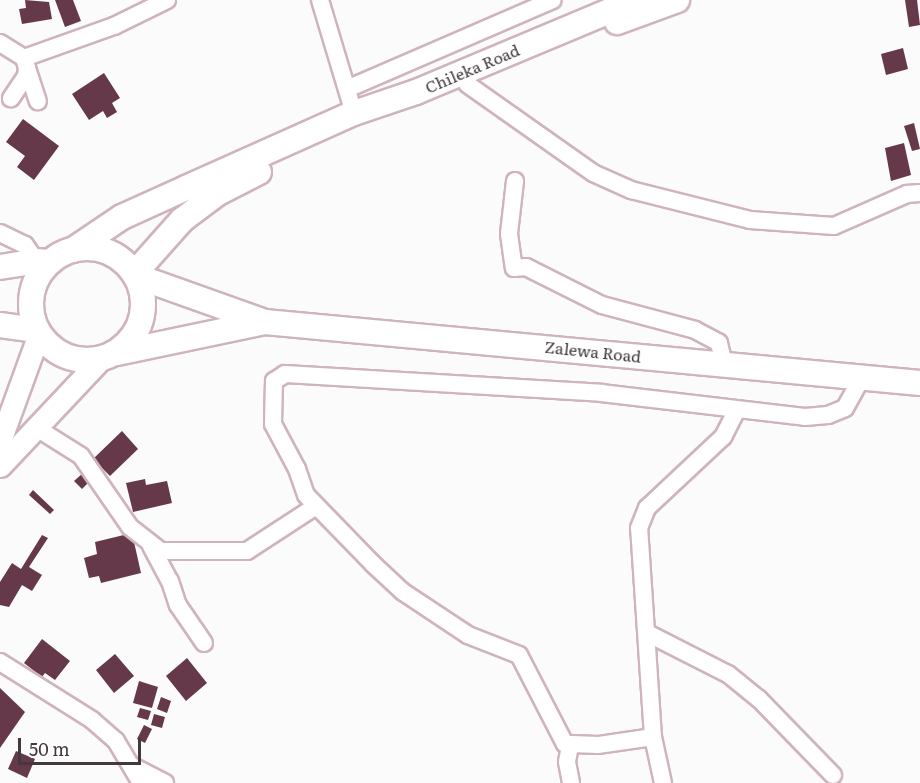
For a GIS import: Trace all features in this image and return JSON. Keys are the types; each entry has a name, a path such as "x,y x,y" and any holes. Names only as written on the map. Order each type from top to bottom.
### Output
{"highway":[{"name":"Chileka Road","path":"74,250 122,217 354,113 416,92 636,0"},
{"path":"135,275 182,220 218,193 356,127 677,0"},
{"path":"0,267 43,261 87,248 114,255 135,275 143,300 141,318 134,336 109,356 66,357 51,348 38,332 32,294 43,261"},
{"name":"Zalewa Road","path":"135,275 265,322 920,383"},
{"name":"Zalewa Road","path":"109,356 265,322"},
{"path":"0,325 38,332"}],"main road":[{"path":"0,441 38,332"},
{"path":"0,466 35,427 109,356"}],"street":[{"path":"26,63 114,26 167,0"},
{"path":"320,0 354,113"},
{"path":"347,89 553,0"},
{"path":"0,43 26,63 38,101"},
{"path":"11,98 26,76 26,63"},
{"path":"467,84 593,173 631,190 750,220 834,226 907,194 920,193"},
{"path":"515,181 509,234 514,268 526,267 602,305 695,330 719,342 724,365"},
{"path":"0,233 25,245 43,261"},
{"path":"652,737 570,746 561,739 519,656 482,643 403,592 315,506 273,424 273,387 278,376 285,374 601,393 805,417 828,415 845,408 861,379"},
{"path":"663,783 652,737 649,634 639,528 648,508 723,437 737,410"},
{"path":"35,427 81,456 130,527 151,546 178,605 204,643"},
{"path":"151,546 168,551 247,551 315,506"},
{"path":"649,634 728,674 759,699 832,775"},
{"path":"0,662 92,720 116,741 134,767 141,783"},
{"path":"570,746 567,762 571,783"},
{"path":"134,767 165,783"}],"building":[{"path":"25,0 49,2 52,19 22,24 19,9 26,8"},
{"path":"55,0 73,0 81,21 65,27"},
{"path":"905,0 917,0 920,25 909,27"},
{"path":"903,48 908,69 886,75 881,54"},
{"path":"104,73 120,98 112,103 117,112 107,118 103,111 89,120 72,94"},
{"path":"23,119 59,146 34,180 17,167 25,156 6,142"},
{"path":"914,123 920,149 912,151 904,126"},
{"path":"904,143 911,175 891,181 885,148"},
{"path":"122,431 138,449 110,476 93,459"},
{"path":"83,473 90,481 82,489 74,481"},
{"path":"145,479 146,485 167,481 172,503 133,512 126,483"},
{"path":"33,490 54,510 50,514 29,495"},
{"path":"132,533 141,573 101,583 99,576 89,578 84,558 97,554 95,542"},
{"path":"42,535 48,538 29,567 42,575 32,591 22,585 9,607 0,605 0,582 12,563 21,569"},
{"path":"42,639 70,661 55,680 45,673 42,677 24,663"},
{"path":"115,654 134,676 114,693 96,670"},
{"path":"187,658 207,683 186,701 166,676"},
{"path":"139,681 158,687 152,708 133,703"},
{"path":"0,688 25,712 0,748"},
{"path":"161,697 171,701 167,713 157,709"},
{"path":"140,708 151,711 148,720 137,717"},
{"path":"154,714 165,717 162,728 151,725"},
{"path":"144,725 152,729 145,743 137,739"},
{"path":"16,751 35,759 27,778 8,769"}]}
